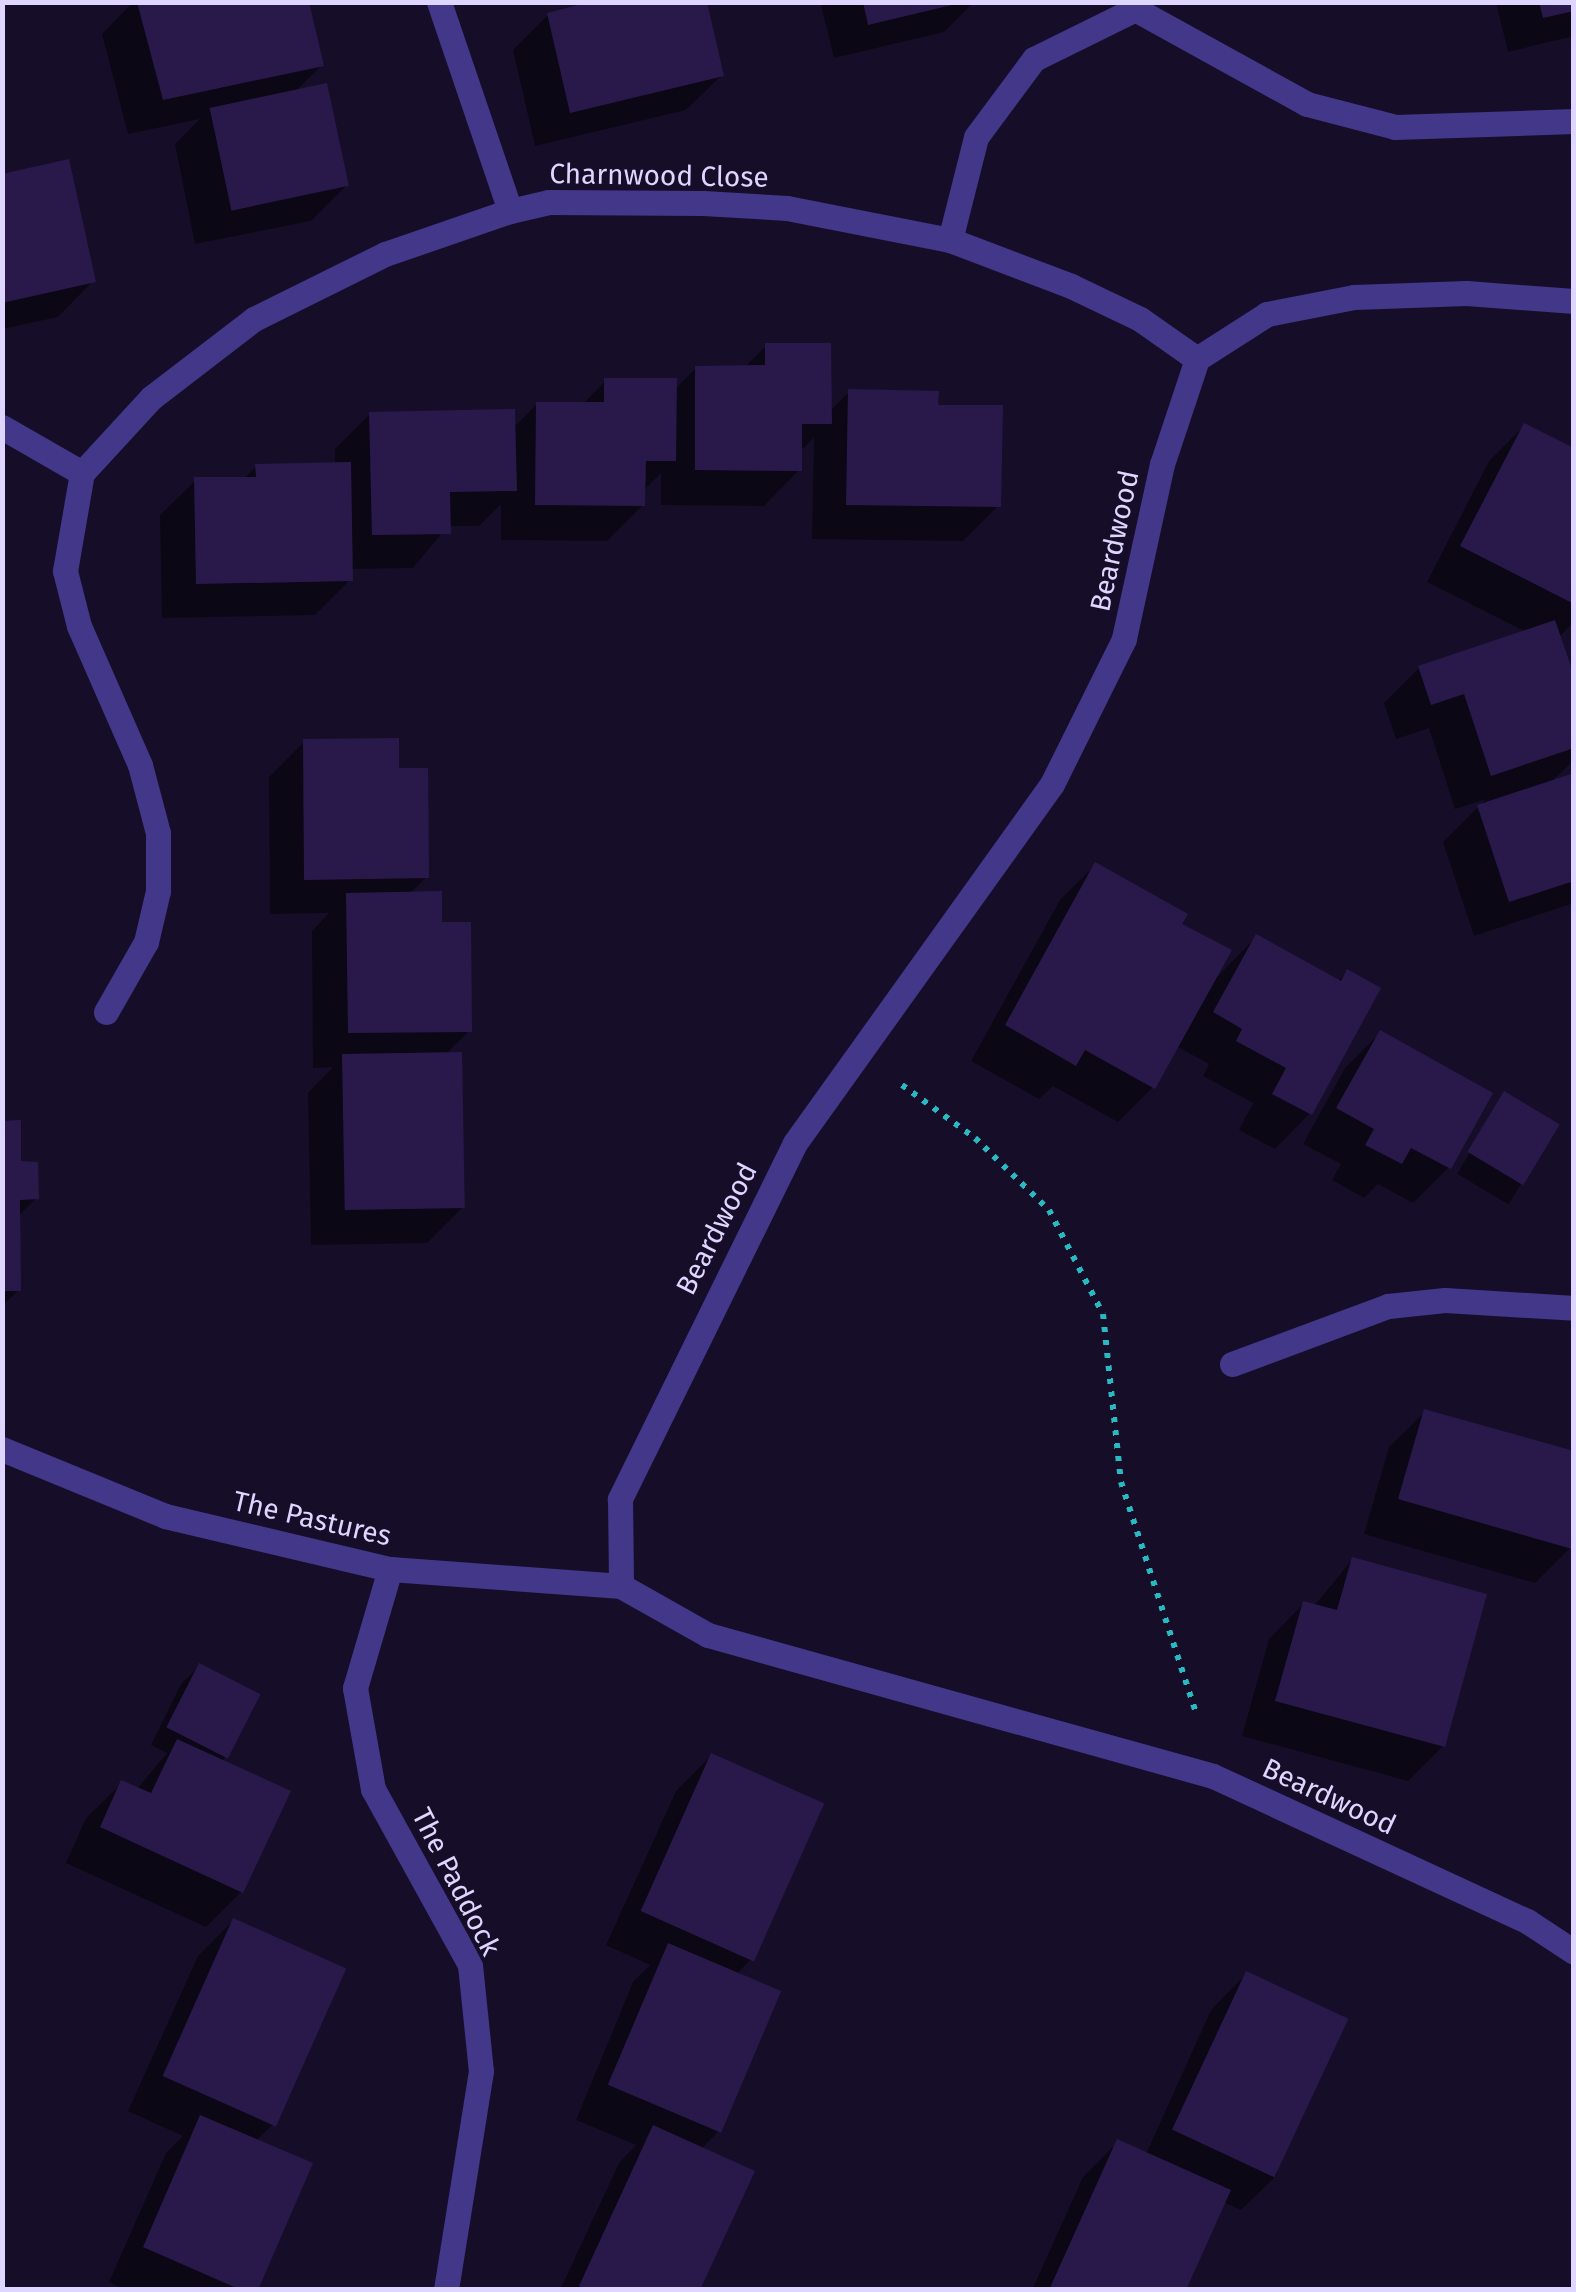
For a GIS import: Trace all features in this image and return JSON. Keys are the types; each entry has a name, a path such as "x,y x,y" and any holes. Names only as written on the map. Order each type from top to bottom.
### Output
{"street":[{"path":"439,2 510,211"},
{"path":"950,240 976,137 1034,59 1134,6 1307,104 1395,126 1574,121"},
{"name":"Charnwood Close","path":"82,473 151,398 254,319 384,254 510,211 549,202 753,206 950,240 1088,294 1197,358"},
{"path":"1197,358 1267,314 1354,297 1466,293 1574,300"},
{"name":"Beardwood","path":"1197,358 1162,464 1124,639 1052,784 795,1143 620,1499 621,1586 708,1636 1213,1776 1527,1920 1574,1952"},
{"path":"2,428 82,473 66,571 79,626 140,764 158,833 158,891 146,942 106,1012"},
{"path":"1232,1364 1388,1306 1444,1300 1574,1308"},
{"name":"The Pastures","path":"2,1450 164,1516 390,1569 621,1586"},
{"name":"The Paddock","path":"390,1569 356,1688 372,1789 470,1965 481,2071 446,2290"}],"path":[{"path":"853,1058 904,1086 987,1150 1049,1210 1084,1276 1103,1314 1111,1358 1121,1482 1213,1776"}],"building":[{"path":"137,2 309,2 324,66 163,100"},
{"path":"590,2 707,2 724,76 570,113 547,13"},
{"path":"863,2 956,2 956,4 868,25"},
{"path":"1539,2 1574,2 1574,11 1543,18"},
{"path":"327,83 349,186 231,211 210,108"},
{"path":"69,159 96,282 2,303 2,174"},
{"path":"765,343 831,343 832,424 802,424 802,471 695,470 695,366 765,365"},
{"path":"604,378 677,378 676,461 646,461 645,506 535,505 536,402 604,402"},
{"path":"848,389 939,391 938,405 1003,405 1001,507 846,505"},
{"path":"515,409 517,491 450,492 451,534 372,535 369,412"},
{"path":"1524,423 1574,448 1574,604 1460,546"},
{"path":"351,462 353,581 196,584 194,477 256,477 255,464"},
{"path":"1555,620 1574,675 1574,748 1491,776 1464,694 1431,705 1418,666"},
{"path":"399,738 399,768 428,768 429,878 304,880 303,739"},
{"path":"1574,773 1574,881 1509,902 1477,805"},
{"path":"1095,862 1188,914 1182,924 1232,950 1155,1089 1085,1050 1076,1066 1005,1025"},
{"path":"442,891 442,922 471,922 472,1032 348,1033 346,893"},
{"path":"1256,934 1341,981 1347,969 1381,988 1312,1115 1272,1094 1286,1068 1236,1041 1242,1029 1213,1012"},
{"path":"1380,1030 1493,1093 1451,1169 1411,1148 1402,1164 1365,1145 1374,1129 1336,1108"},
{"path":"462,1052 465,1208 345,1210 342,1054"},
{"path":"1504,1091 1560,1124 1523,1185 1467,1152"},
{"path":"21,1120 21,1161 38,1162 39,1199 20,1200 21,1291 2,1291 2,1121"},
{"path":"1424,1409 1574,1451 1572,1549 1398,1499"},
{"path":"1352,1557 1487,1594 1445,1747 1275,1701 1303,1601 1337,1610"},
{"path":"199,1663 260,1694 228,1758 166,1727"},
{"path":"177,1739 291,1791 243,1893 100,1827 121,1780 151,1793"},
{"path":"711,1753 824,1803 754,1961 641,1911"},
{"path":"233,1918 346,1968 276,2126 163,2076"},
{"path":"668,1943 781,1991 721,2133 608,2085"},
{"path":"1246,1971 1348,2019 1274,2177 1172,2130"},
{"path":"200,2115 313,2163 258,2290 241,2290 143,2247"},
{"path":"653,2125 755,2171 700,2290 587,2290 579,2286"},
{"path":"1117,2139 1231,2190 1186,2290 1049,2290"}]}
